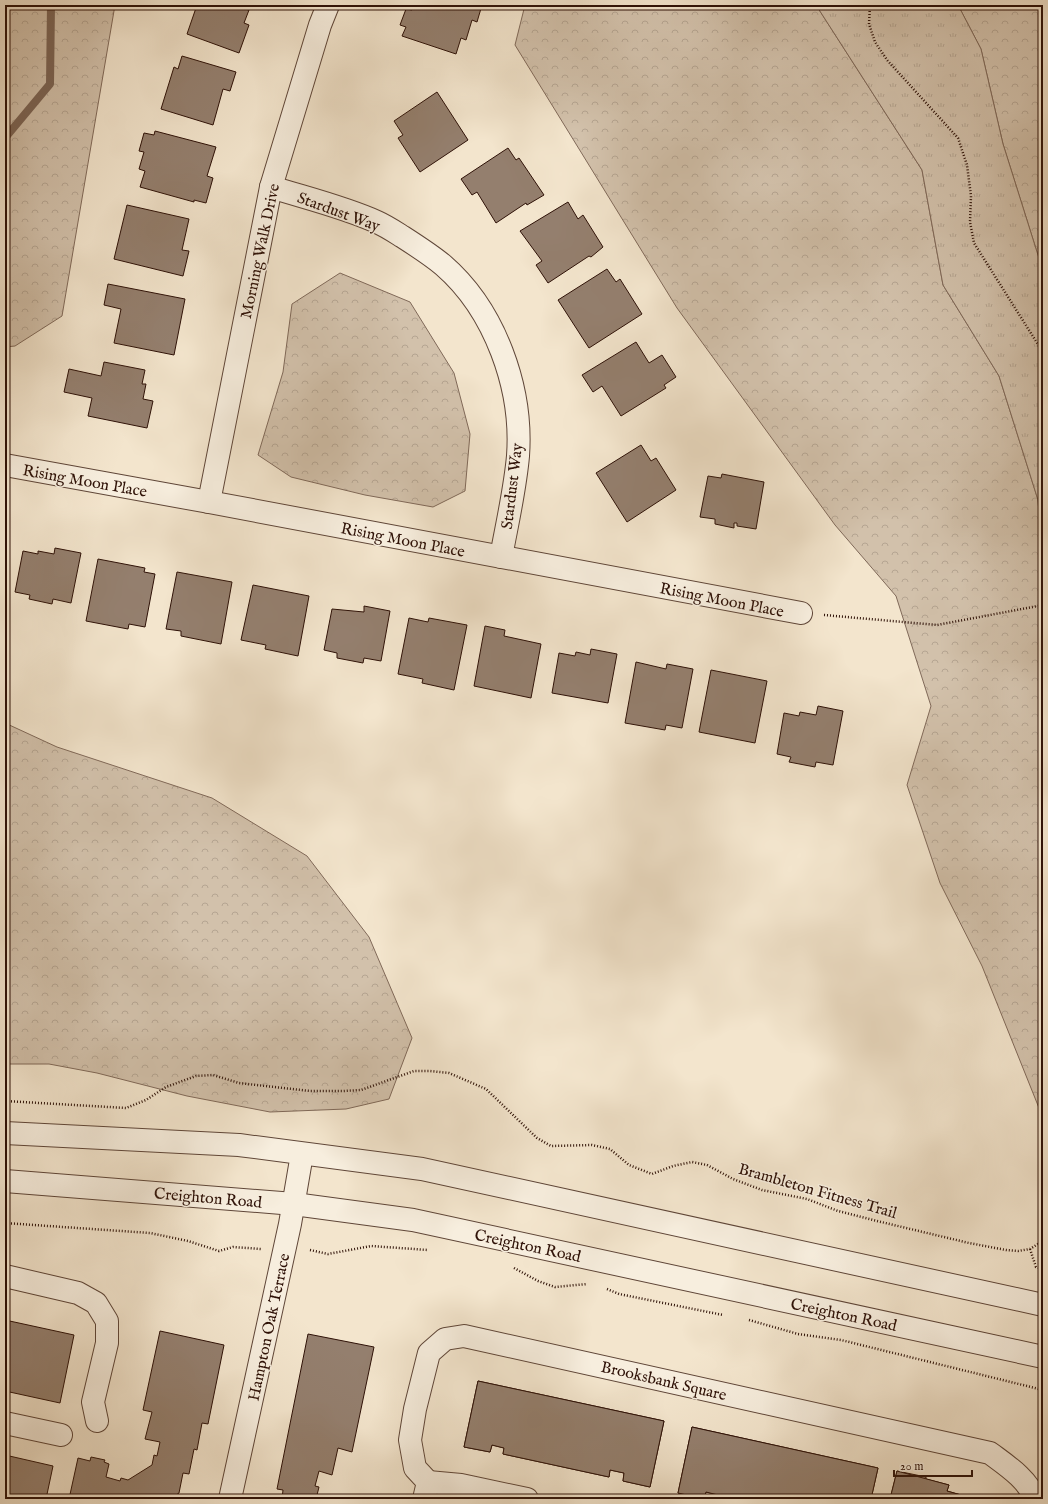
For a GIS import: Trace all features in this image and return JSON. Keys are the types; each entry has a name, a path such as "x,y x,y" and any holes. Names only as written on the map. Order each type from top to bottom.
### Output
{"street":[{"name":"Morning Walk Drive","path":"210,502 271,188 320,25 328,5"},
{"name":"Stardust Way","path":"271,188 378,222 412,243 443,265 467,291 485,316 503,355 513,388 518,430 518,455 501,557"},
{"name":"Rising Moon Place","path":"5,465 210,502 802,614"},
{"path":"5,1133 239,1145 422,1169 1043,1305"},
{"name":"Hampton Oak Terrace","path":"230,1499 284,1252 302,1154"},
{"name":"Creighton Road","path":"5,1181 294,1204 413,1220 1043,1357"},
{"path":"5,1276 78,1293 96,1303 107,1321 107,1343 93,1402 97,1421"},
{"name":"Brooksbank Square","path":"426,1490 415,1468 410,1440 415,1409 429,1353 445,1339 464,1336 990,1453 1014,1471 1033,1494 1035,1499"},
{"path":"5,1423 61,1435"},
{"path":"426,1490 461,1485 527,1499"}],"path":[{"path":"870,5 869,24 876,42 887,60 958,138 967,165 971,196 970,222 974,244 1039,346 1043,364"},
{"path":"802,614 881,619 938,625 1043,605"},
{"name":"Brambleton Fitness Trail","path":"5,1101 126,1108 146,1100 166,1087 196,1076 214,1075 239,1083 310,1091 343,1091 361,1090 414,1072 430,1071 449,1073 486,1089 537,1138 551,1146 592,1145 610,1149 629,1165 652,1174 672,1166 692,1162 707,1165 733,1179 762,1190 807,1199 838,1211 969,1243 1018,1251 1030,1249"},
{"path":"1043,1154 1041,1169 1043,1175"},
{"path":"5,1223 150,1233 219,1251 233,1247 284,1252 313,1250 328,1254 372,1246 436,1251"},
{"path":"1043,1238 1041,1242 1030,1249 1036,1267 1043,1270"},
{"path":"513,1267 538,1282 554,1287 590,1284"},
{"path":"601,1287 619,1294 730,1316"},
{"path":"745,1319 798,1334 841,1340 1043,1390"}],"green space":[{"path":"5,5 115,5 62,316 15,346 5,347"},
{"path":"525,5 816,5 922,170 943,285 999,376 1038,500 1043,564 1043,1105 1039,1108 982,966 940,883 907,785 931,706 896,596 835,525 677,308 515,45"},
{"path":"816,5 958,5 981,49 1003,144 1043,271 1043,564 1038,500 999,376 943,285 922,170"},
{"path":"958,5 1043,5 1043,271 1003,144 981,49"},
{"path":"340,273 410,302 454,373 470,434 465,491 433,507 365,495 291,477 258,455 283,372 292,304"},
{"path":"5,723 57,747 212,798 307,856 369,937 412,1038 389,1099 346,1109 270,1112 187,1096 97,1073 49,1064 5,1064"}],"building":[{"path":"197,5 245,5 244,9 249,10 244,23 249,25 239,53 187,34"},
{"path":"414,5 482,5 477,22 472,20 466,40 461,38 456,54 402,36 406,27 400,25 406,9 412,10"},
{"path":"182,56 236,72 230,91 223,89 213,125 161,109 174,67 178,69"},
{"path":"437,92 468,140 420,172 398,138 403,135 394,121"},
{"path":"155,131 216,147 207,176 213,178 206,203 194,200 194,202 140,187 145,171 139,169 144,152 139,151 144,133 154,135"},
{"path":"508,148 516,160 519,158 544,195 527,205 526,203 496,223 477,192 472,195 461,179"},
{"path":"568,202 578,219 583,215 603,247 591,257 589,256 548,283 536,265 542,261 520,231"},
{"path":"127,205 189,219 182,250 189,251 183,276 114,259"},
{"path":"607,269 616,282 620,279 642,314 589,348 558,300"},
{"path":"108,284 185,299 174,355 114,343 121,309 104,305"},
{"path":"636,342 649,363 662,355 676,377 664,385 666,388 621,416 602,386 593,392 582,375"},
{"path":"104,362 145,370 142,384 146,384 143,399 153,401 147,428 88,416 92,398 64,392 69,369 101,376"},
{"path":"641,445 651,461 656,458 676,490 627,522 596,473"},
{"path":"722,474 764,482 756,529 737,526 737,523 734,523 734,528 715,524 715,519 700,517 708,476 721,478"},
{"path":"55,548 81,553 71,603 53,599 52,604 29,599 30,595 15,592 23,551 38,554 38,551 54,554"},
{"path":"98,559 145,568 144,572 155,574 145,627 129,624 128,629 86,621"},
{"path":"177,572 232,582 221,644 181,636 181,631 166,629"},
{"path":"253,585 309,596 298,656 265,649 266,645 241,640"},
{"path":"364,606 390,611 381,661 364,658 363,663 337,658 337,653 324,650 332,609 364,612"},
{"path":"409,618 428,622 429,618 467,625 454,690 422,683 423,679 398,674"},
{"path":"485,626 505,630 504,636 541,644 531,698 474,686"},
{"path":"591,649 617,654 608,703 552,693 559,653 575,656 576,652 590,655"},
{"path":"636,662 666,669 667,664 693,669 682,728 666,725 665,730 625,723"},
{"path":"711,670 767,681 755,743 699,732"},
{"path":"818,706 843,711 833,765 816,762 815,767 789,762 791,757 777,754 784,713 799,716 800,712 816,715"},
{"path":"5,1320 74,1335 60,1403 5,1391"},
{"path":"160,1331 224,1345 208,1424 202,1423 197,1450 194,1449 189,1474 183,1473 179,1493 170,1499 69,1499 78,1458 90,1461 91,1457 105,1460 104,1462 109,1464 106,1477 120,1481 121,1478 128,1480 152,1465 154,1455 157,1456 160,1442 145,1439 152,1412 143,1410"},
{"path":"308,1334 374,1347 352,1452 338,1448 332,1475 319,1471 315,1486 319,1487 317,1495 319,1499 282,1499 283,1490 277,1489"},
{"path":"478,1381 664,1421 650,1487 623,1481 624,1473 610,1470 609,1477 503,1454 504,1448 492,1445 490,1452 464,1447"},
{"path":"478,1381 664,1421 650,1487 623,1481 624,1473 610,1470 609,1477 503,1454 504,1448 492,1445 490,1452 464,1447"},
{"path":"692,1427 878,1468 871,1499 717,1499 718,1495 706,1492 704,1499 678,1493"},
{"path":"692,1427 878,1468 871,1499 717,1499 718,1495 706,1492 704,1499 678,1493"},
{"path":"5,1455 53,1466 46,1499 5,1499"},
{"path":"897,1471 926,1477 926,1479 949,1485 947,1491 968,1497 969,1499 890,1499"},
{"path":"897,1471 949,1485 947,1491 968,1497 969,1499 890,1499"}],"waterway":[{"path":"5,138 50,84 51,5"}]}
